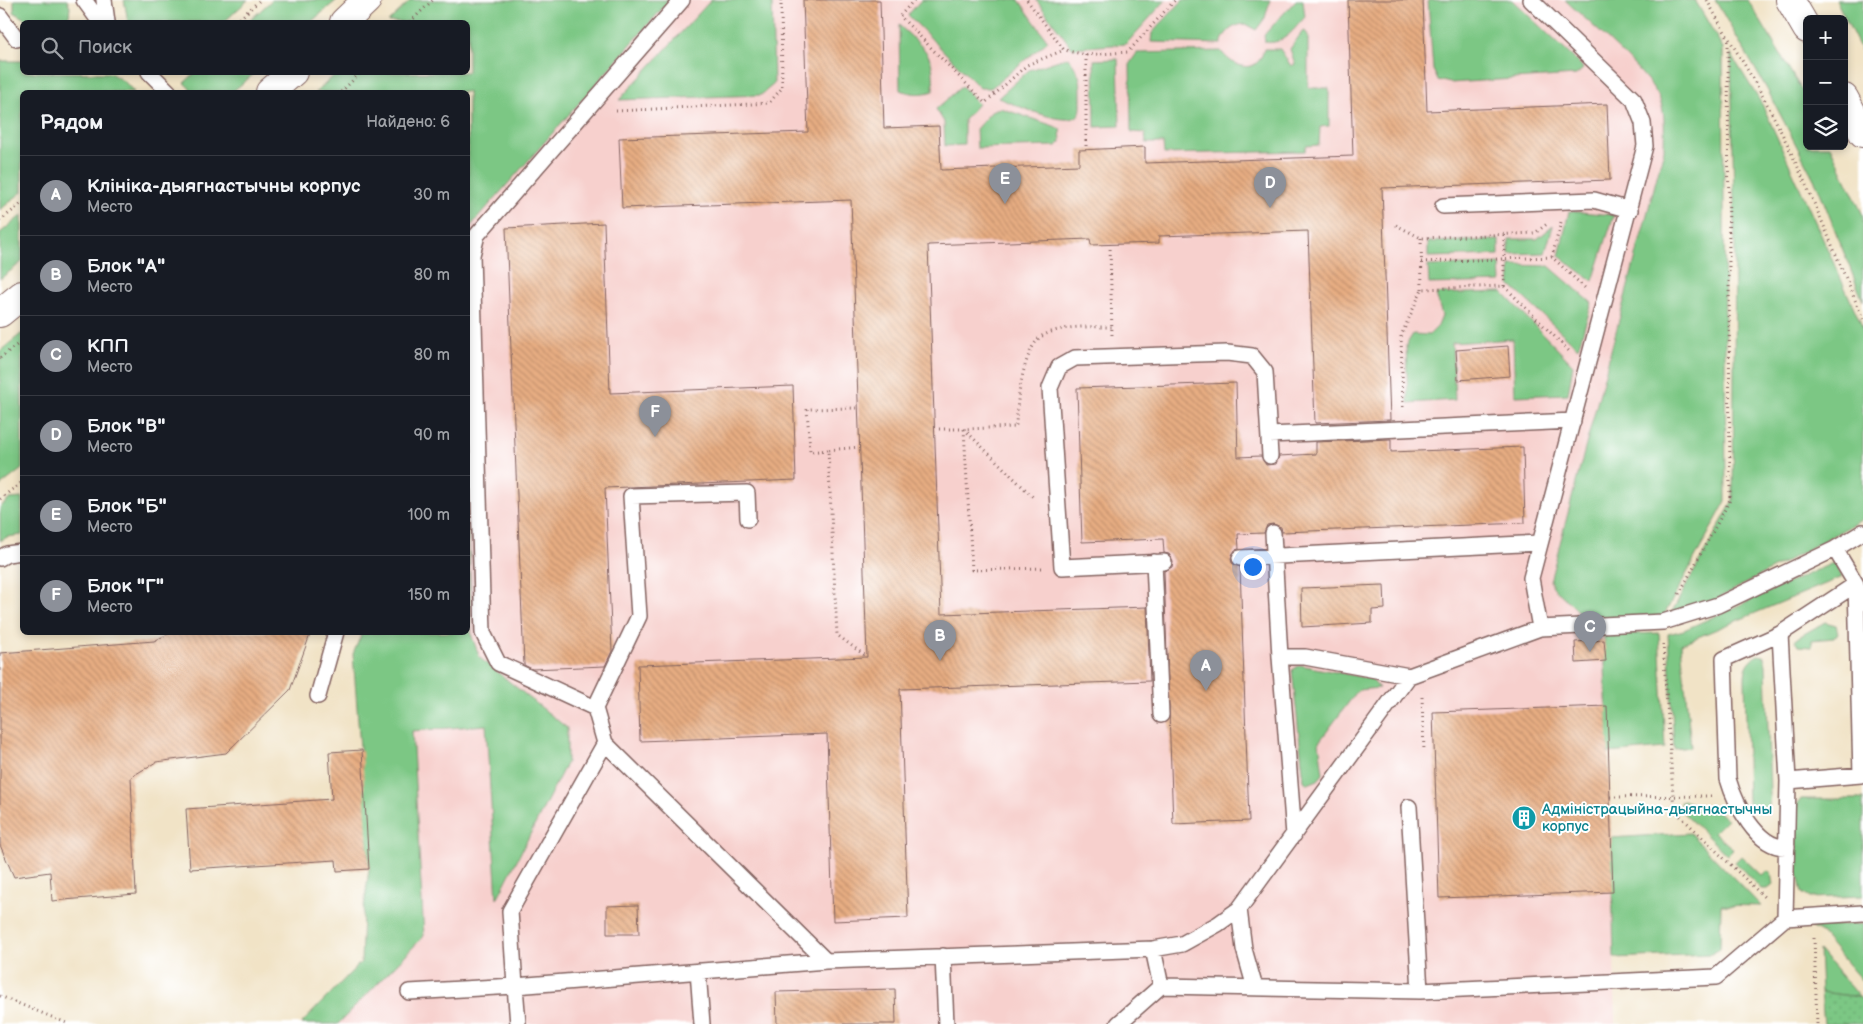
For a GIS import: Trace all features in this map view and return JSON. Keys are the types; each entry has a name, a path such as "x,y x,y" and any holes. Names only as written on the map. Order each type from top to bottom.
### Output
{"main road":[{"path":"346,20 367,0"},
{"path":"1790,0 1803,22"},
{"path":"272,90 290,75"},
{"path":"1848,105 1863,133"},
{"path":"0,313 20,297"}],"lane":[{"path":"84,0 99,20"},
{"path":"104,0 106,20"},
{"path":"595,708 498,663 483,633 472,255 477,235 582,112 682,0"},
{"path":"1532,0 1634,100 1644,123 1645,146 1630,210 1531,578 1540,628"},
{"path":"0,16 20,39"},
{"path":"0,41 20,39"},
{"path":"152,75 167,90"},
{"path":"1443,206 1594,200 1630,210"},
{"path":"1161,715 1159,562 1062,567 1050,388 1059,367 1075,358 1227,352 1252,356 1265,372 1270,456"},
{"path":"1269,435 1573,421"},
{"path":"748,519 747,493 631,496 639,616 595,708 606,743 826,961"},
{"path":"1273,532 1280,658 1294,835"},
{"path":"1280,658 1305,657 1408,676 1540,628 1663,622 1718,605 1835,548 1863,532"},
{"path":"1240,558 1540,543"},
{"path":"1788,781 1861,775 1856,584 1835,548"},
{"path":"0,558 6,554 20,552"},
{"path":"1787,847 1778,848 1766,840 1750,824 1733,796 1728,779 1724,659 1780,634 1856,584"},
{"path":"1780,634 1788,781 1785,918"},
{"path":"318,696 335,635"},
{"path":"409,992 516,986 826,961 1153,948 1182,944 1239,910 1408,676"},
{"path":"518,1024 510,910 606,743"},
{"path":"1409,807 1420,991"},
{"path":"1239,910 1244,949 1255,988"},
{"path":"1118,1024 1161,986 1420,991 1716,977 1785,918 1863,912"},
{"path":"1153,948 1161,986"},
{"path":"944,956 946,1024"},
{"path":"698,971 702,1024"}],"path":[{"path":"238,20 260,0"},
{"path":"412,20 433,0"},
{"path":"582,112 769,103 782,88 781,0"},
{"path":"914,0 900,16 985,103 1027,65 1064,50 1086,55 1128,52 1175,0"},
{"path":"1027,0 1064,50"},
{"path":"1707,0 1728,40 1768,106 1820,218 1863,319"},
{"path":"1663,622 1730,500 1728,40"},
{"path":"1086,55 1086,149"},
{"path":"343,90 358,75"},
{"path":"0,221 20,205"},
{"path":"1552,258 1561,220"},
{"path":"1396,225 1421,238 1535,233 1549,222"},
{"path":"1504,235 1504,286 1587,369"},
{"path":"1403,429 1401,336 1422,289 1421,238"},
{"path":"1110,244 1113,356"},
{"path":"1421,262 1552,258 1604,305"},
{"path":"1422,289 1504,286"},
{"path":"0,358 20,343"},
{"path":"858,408 807,409 810,452 860,447"},
{"path":"934,429 964,430 1058,521"},
{"path":"964,430 972,570 1062,567"},
{"path":"828,450 837,635 867,657"},
{"path":"0,499 20,485"},
{"path":"1663,641 1674,810 1785,918 1814,936 1817,1024"},
{"path":"1422,698 1424,751"},
{"path":"1610,797 1673,797"},
{"path":"0,996 69,1024"}],"shaded area":[{"path":"631,0 1639,0 1714,89 1604,625 1616,1024 338,1024 424,935 406,635 470,635 470,177"}],"green space":[{"path":"14,0 67,0 70,7 69,16 63,20 29,20 14,12"},
{"path":"124,0 248,0 226,20 128,20"},
{"path":"272,0 337,0 313,20 250,20"},
{"path":"411,0 670,0 470,227 470,90 318,90 335,75 470,75 470,20 390,20"},
{"path":"711,0 772,0 774,84 761,95 619,100"},
{"path":"921,0 1019,0 1048,41 991,88 980,88 908,15"},
{"path":"1036,0 1166,0 1126,44 1072,48"},
{"path":"1183,0 1270,0 1265,18 1256,30 1245,24 1237,26 1227,32 1221,44 1151,42 1152,33"},
{"path":"1296,0 1303,0 1305,17 1288,36 1278,41 1265,42 1264,35"},
{"path":"1428,0 1512,0 1583,69 1576,75 1450,83 1438,80 1433,70"},
{"path":"1565,0 1695,0 1723,48 1726,501 1662,619 1588,620 1554,588 1550,581 1664,150 1663,112 1660,100 1654,89 1632,63"},
{"path":"1715,0 1748,0 1803,92 1803,150 1832,150 1863,215 1863,301 1818,187 1768,91"},
{"path":"1836,0 1863,0 1863,54 1848,24 1848,15 1844,15"},
{"path":"899,25 927,53 932,68 933,91 916,94 900,90"},
{"path":"1305,31 1308,35 1308,88 1329,88 1329,126 1320,127 1319,145 1306,146 1305,151 1164,154 1163,143 1146,143 1145,133 1131,132 1130,63 1137,53 1221,51 1238,65 1251,66 1261,58 1264,49 1280,49 1291,66 1295,64 1290,49 1302,32"},
{"path":"1731,54 1763,106 1863,328 1863,519 1719,598 1669,617 1733,501 1735,247"},
{"path":"1068,57 1078,73 1080,81 1081,110 1076,117 1060,119 1049,117 998,98 1029,70"},
{"path":"1118,59 1120,126 1095,127 1094,60"},
{"path":"0,61 20,61 20,75 113,75 125,82 132,90 20,90 20,194 0,210"},
{"path":"193,75 253,75 234,90 192,90 184,83"},
{"path":"962,86 978,104 964,120 964,145 945,146 944,122 936,109"},
{"path":"1000,108 1060,129 1061,142 1056,146 977,148 976,129 993,110"},
{"path":"1569,211 1614,215 1593,281 1559,256"},
{"path":"20,217 20,264 0,279 0,233"},
{"path":"1553,226 1545,253 1509,254 1509,239 1537,239"},
{"path":"1499,240 1499,255 1428,257 1428,242"},
{"path":"1500,264 1501,282 1429,284 1428,266"},
{"path":"1510,265 1549,266 1592,303 1578,348 1510,285"},
{"path":"1502,292 1573,365 1568,394 1515,396 1513,339 1452,343 1455,400 1408,403 1406,345 1413,334 1429,335 1438,326 1442,316 1436,294"},
{"path":"20,335 20,471 0,486 0,351"},
{"path":"20,498 20,535 7,537 0,541 0,507 10,499"},
{"path":"1835,562 1842,577 1681,644 1691,747 1674,749 1668,634 1684,630"},
{"path":"470,590 471,634 480,658 567,728 567,762 497,899 486,725 412,731 424,936 338,1024 301,1024 361,962 363,915 369,869 353,654 361,635 470,635"},
{"path":"1825,622 1836,625 1838,633 1834,638 1812,640 1812,647 1798,646 1795,641 1797,638"},
{"path":"1659,633 1665,748 1608,753 1604,635"},
{"path":"1758,655 1764,656 1766,665 1770,794 1769,806 1760,812 1749,809 1748,802 1745,679 1748,665"},
{"path":"1300,665 1371,679 1379,688 1358,690 1319,742 1323,774 1318,780 1308,784 1304,781 1292,670"},
{"path":"1801,799 1863,799 1863,896 1810,898 1802,893 1797,870 1796,806"},
{"path":"1685,801 1697,805 1698,811 1717,811 1727,819 1714,832 1733,849 1727,855 1681,811 1680,802"},
{"path":"1690,833 1761,906 1721,905 1720,949 1711,954 1614,958 1611,838"},
{"path":"1741,856 1762,876 1768,871 1771,873 1773,885 1768,889 1761,889 1735,862"},
{"path":"1863,924 1863,982 1821,933 1808,926"},
{"path":"1819,950 1859,997 1821,992"},
{"path":"1821,992 1859,997 1863,1000 1863,1024 1824,1024"}],"building":[{"path":"803,0 880,0 884,128 939,126 941,170 1079,165 1079,150 1145,147 1145,163 1353,156 1348,0 1423,0 1427,111 1607,104 1610,180 1382,188 1390,420 1315,423 1308,231 1159,236 1159,243 1091,245 1090,239 928,245 941,614 1147,607 1150,681 900,689 908,918 833,921 827,734 640,741 638,665 867,657 851,200 622,208 619,138 808,132"},
{"path":"604,223 610,393 793,386 796,480 605,488 612,651 605,666 532,669 524,665 506,228"},
{"path":"1508,346 1510,376 1458,380 1456,350"},
{"path":"1236,383 1238,457 1261,456 1266,465 1276,464 1279,456 1316,454 1316,442 1391,439 1391,452 1523,447 1525,523 1282,532 1281,527 1273,524 1267,525 1264,533 1238,534 1239,549 1235,550 1231,558 1232,563 1240,567 1249,821 1173,824 1164,571 1172,567 1173,561 1169,554 1164,553 1163,539 1082,542 1077,388"},
{"path":"1384,585 1385,609 1372,610 1372,623 1302,627 1301,588"},
{"path":"166,635 310,635 290,690 226,753 156,762 131,777 136,894 52,901 50,872 14,877 0,845 0,653 154,641"},
{"path":"1604,640 1606,661 1576,663 1575,642"},
{"name":"Адміністрацыйна-дыягнастычны корпус","path":"1607,706 1613,892 1439,898 1433,712"},
{"path":"362,750 369,869 337,871 336,860 190,869 186,809 332,799 329,752"},
{"path":"638,905 639,934 607,934 607,906"},
{"path":"895,989 896,1024 777,1024 776,992"}],"place":[{"name":"Блок \"Б\"","path":"1005,204"},
{"name":"Блок \"В\"","path":"1270,208"},
{"name":"Блок \"Г\"","path":"655,437"},
{"name":"КПП","path":"1590,652"},
{"name":"Блок \"А\"","path":"940,661"},
{"name":"Клініка-дыягнастычны корпус","path":"1206,691"},
{"name":"Адміністрацыйна-дыягнастычны корпус","path":"1524,818"}]}
